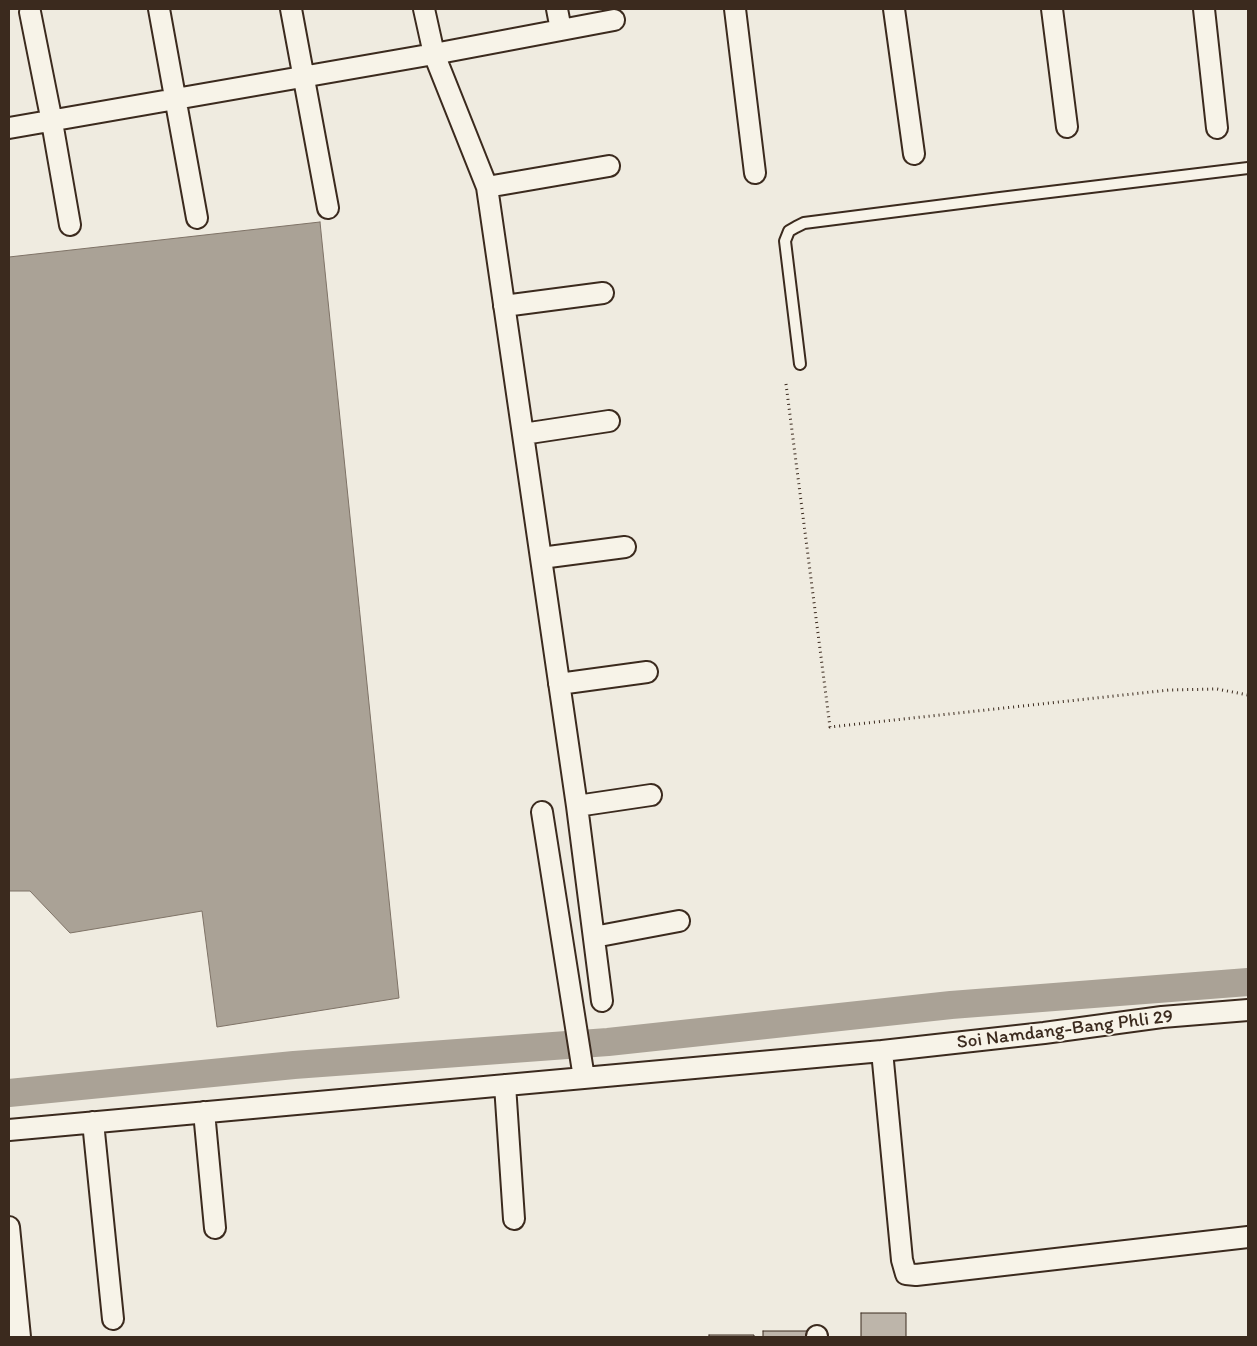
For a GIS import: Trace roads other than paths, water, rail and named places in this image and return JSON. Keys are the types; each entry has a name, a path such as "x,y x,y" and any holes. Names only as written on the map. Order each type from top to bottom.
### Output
{"street":[{"path":"159,9 197,218"},
{"path":"291,9 305,76 328,208"},
{"path":"424,9 434,54 487,187 577,806 602,1001"},
{"path":"557,9 561,30"},
{"path":"736,9 755,173"},
{"path":"894,9 914,154"},
{"path":"1052,9 1067,128"},
{"path":"1204,9 1217,128"},
{"path":"30,12 70,225"},
{"path":"9,128 434,54 614,20"},
{"path":"487,187 609,166"},
{"path":"504,306 602,293"},
{"path":"523,434 609,421"},
{"path":"541,558 625,547"},
{"path":"559,684 647,672"},
{"path":"577,806 651,795"},
{"path":"542,812 584,1078"},
{"path":"594,937 679,922"},
{"name":"Soi Namdang-Bang Phli 29","path":"9,1130 882,1051 1162,1017 1248,1010"},
{"path":"882,1051 902,1260 906,1274 916,1276 1248,1238"},
{"path":"505,1085 514,1219"},
{"path":"204,1112 215,1228"},
{"path":"93,1122 113,1319"},
{"path":"9,1227 20,1337"}],"lane":[{"path":"800,364 785,241 789,232 796,226 804,223 912,209 1248,168"}],"waterway":[{"path":"9,1093 294,1065 608,1042 951,1005 1248,982"}]}
